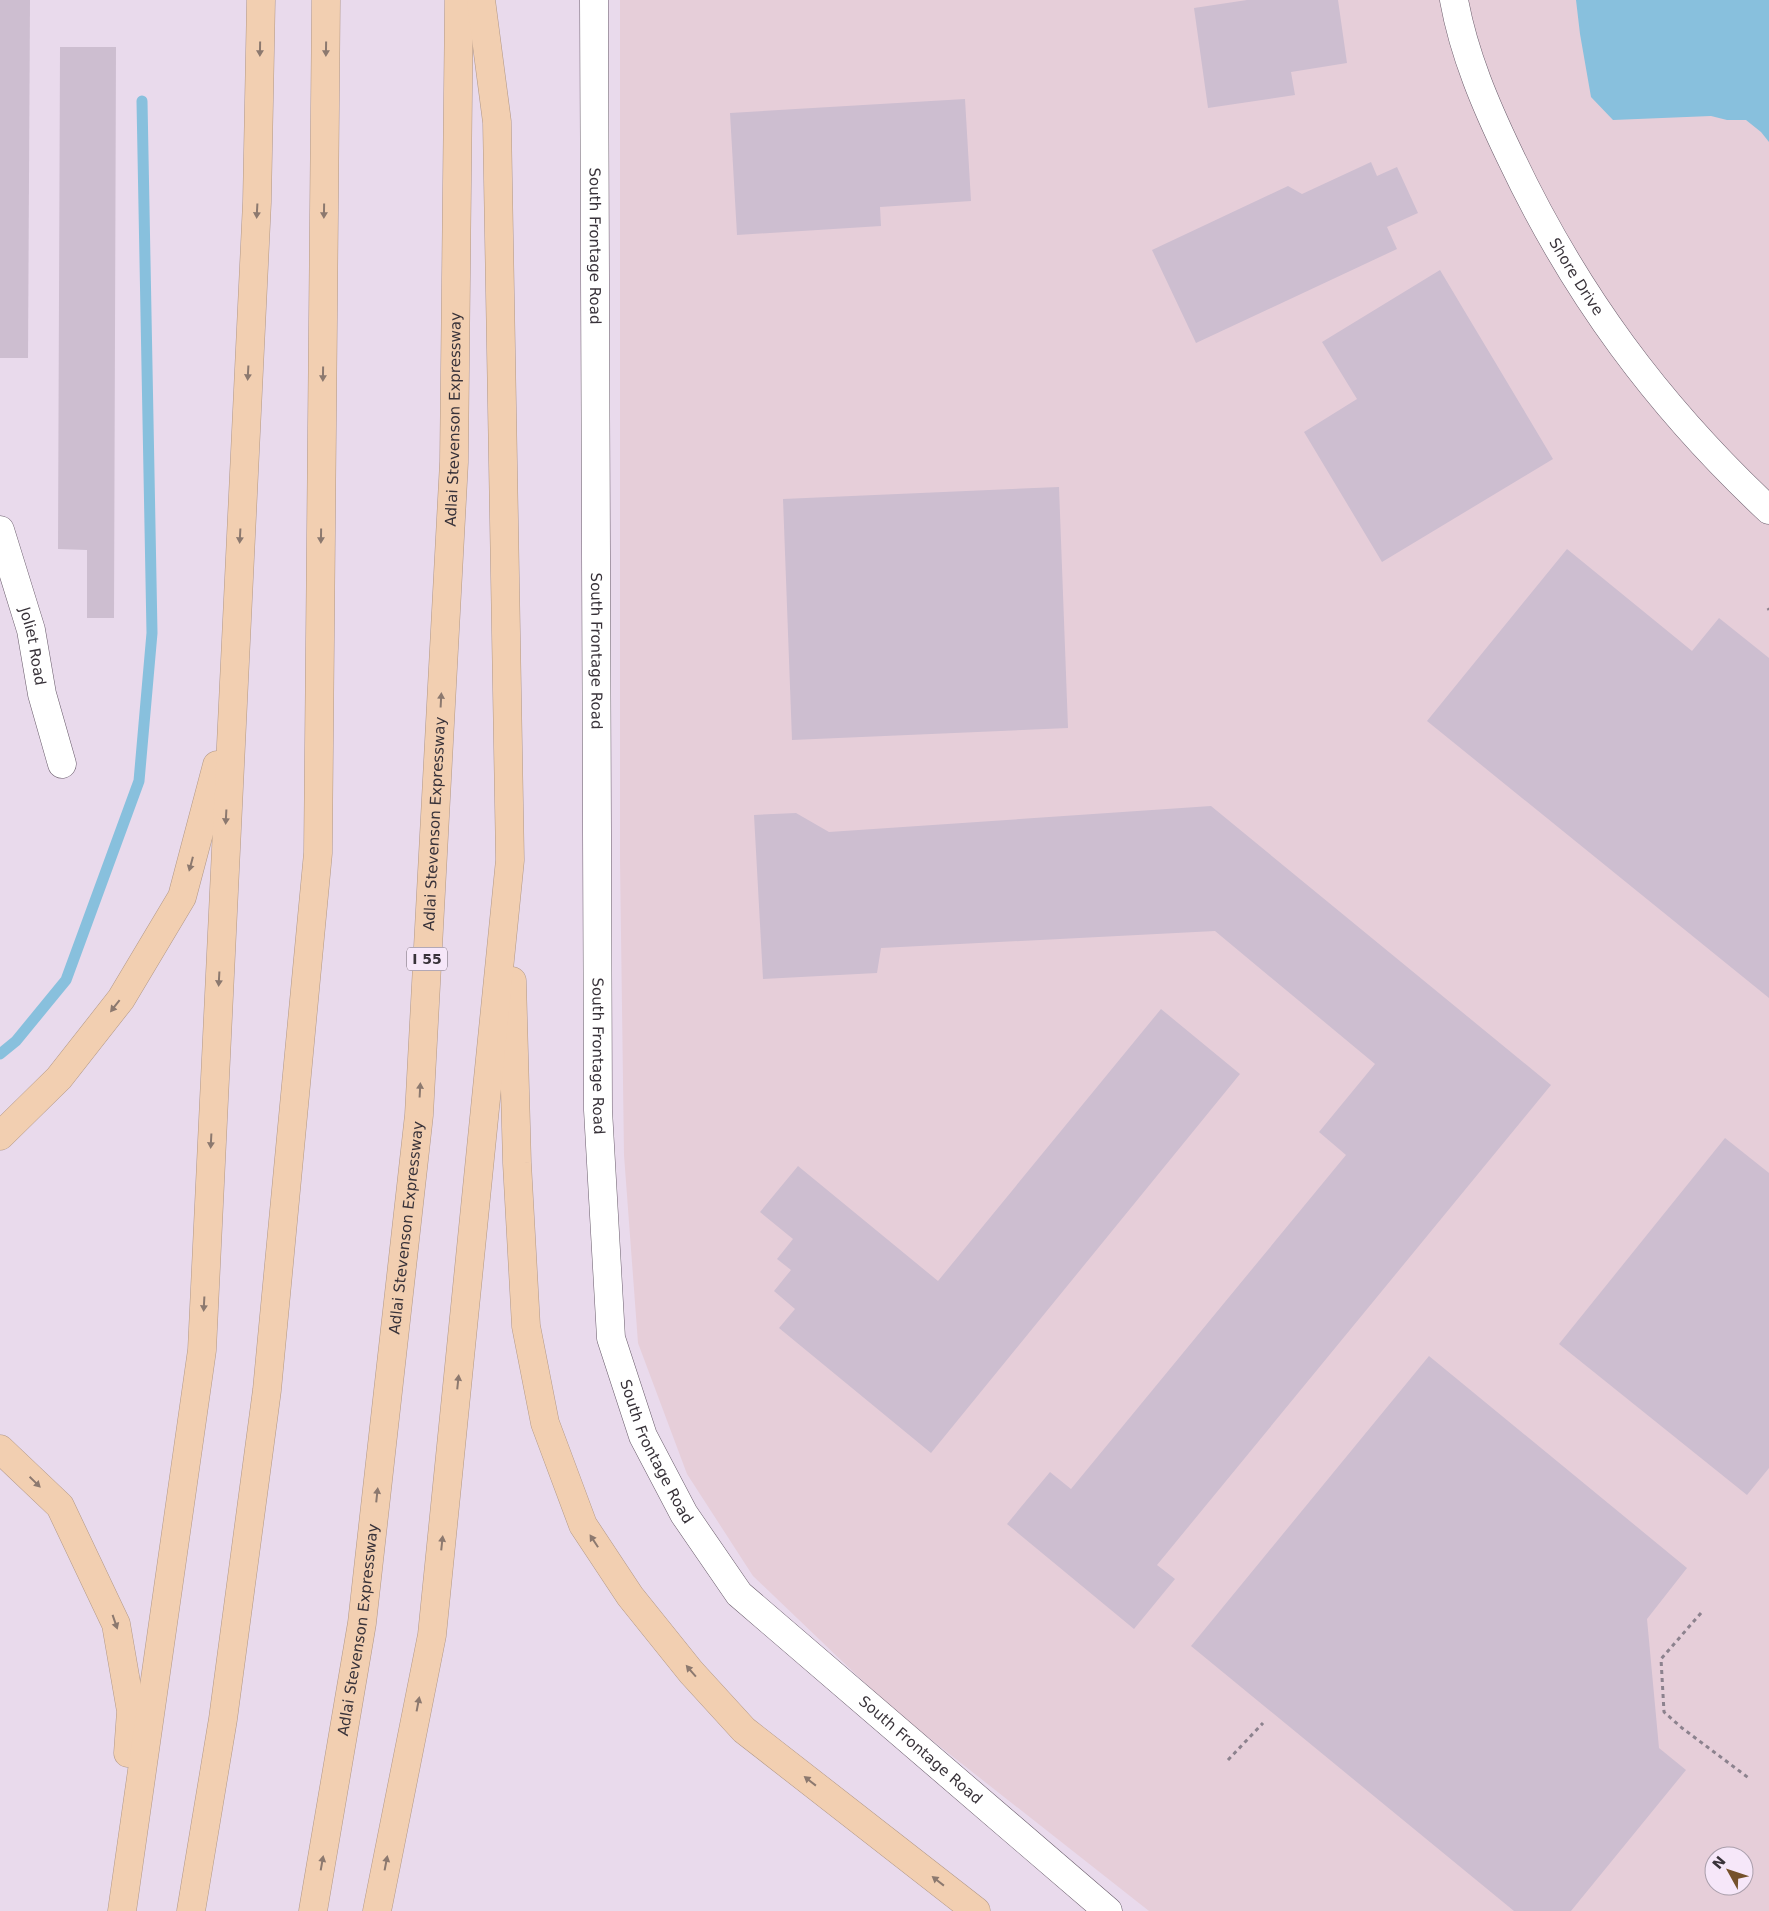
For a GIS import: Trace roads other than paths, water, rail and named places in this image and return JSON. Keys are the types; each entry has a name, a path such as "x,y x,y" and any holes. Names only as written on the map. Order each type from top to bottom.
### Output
{"highway":[{"path":"122,1911 202,1350 257,202 261,0"},
{"path":"191,1911 223,1719 267,1390 318,853 326,0"},
{"name":"Adlai Stevenson Expressway","path":"313,1911 362,1623 419,1115 454,462 459,0"},
{"path":"481,0 497,122 517,1163 526,1326 545,1423 583,1525 630,1596 691,1672 744,1730 976,1911"},
{"path":"0,1136 59,1078 121,999 182,897 231,716"},
{"path":"376,1911 432,1635 510,860"},
{"path":"0,1449 60,1506 116,1624 131,1711 118,1911"}],"street":[{"name":"South Frontage Road","path":"594,0 597,1100 611,1338 643,1436 684,1514 739,1594 1108,1911"},
{"name":"Shore Drive","path":"1454,0 1463,40 1484,102 1534,208 1567,266 1619,343 1670,408 1725,469 1769,510"},
{"name":"Joliet Road","path":"0,530 31,630 42,694 62,764"}],"water":[{"path":"1576,0 1769,0 1769,142 1761,132 1746,120 1727,120 1711,116 1613,120 1591,97"}],"waterway":[{"path":"0,1054 16,1041 66,980 139,781 152,633 142,101"}]}
